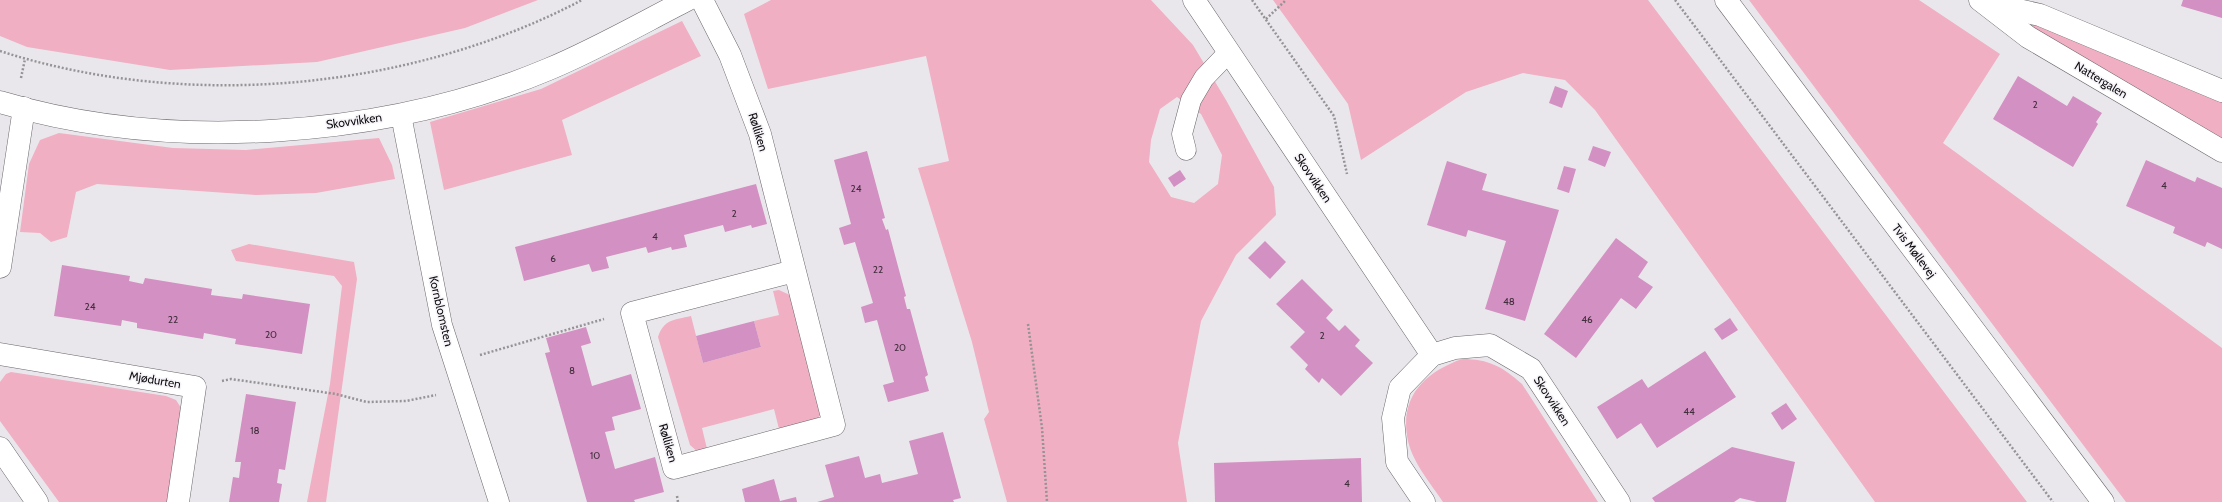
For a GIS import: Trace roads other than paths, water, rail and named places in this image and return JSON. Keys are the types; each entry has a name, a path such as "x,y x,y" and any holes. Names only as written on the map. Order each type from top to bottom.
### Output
{"street":[{"name":"Skovvikken","path":"0,102 119,126 164,131 208,133 305,128 401,115 481,94 550,69 687,0"},
{"name":"Rølliken","path":"702,0 730,54 760,134 834,425 674,468 632,313 794,271"},
{"name":"Skovvikken","path":"1194,0 1432,355"},
{"name":"Tvis Møllevej","path":"1726,0 2103,502"},
{"name":"Nattergalen","path":"1983,1 2040,16 2222,91"},
{"name":"Nattergalen","path":"1983,1 2028,37 2222,151"},
{"path":"0,267 24,108"},
{"name":"Skovvikken","path":"1424,502 1397,462 1392,418 1400,388 1432,355 1455,348 1490,345 1531,369 1618,502"},
{"name":"Mjødurten","path":"0,354 194,387 178,502"},
{"path":"0,448 37,502"}],"lane":[{"path":"1186,150 1182,134 1191,100 1204,78 1229,52"},
{"name":"Kornblomsten","path":"401,115 442,325 499,502"}]}
